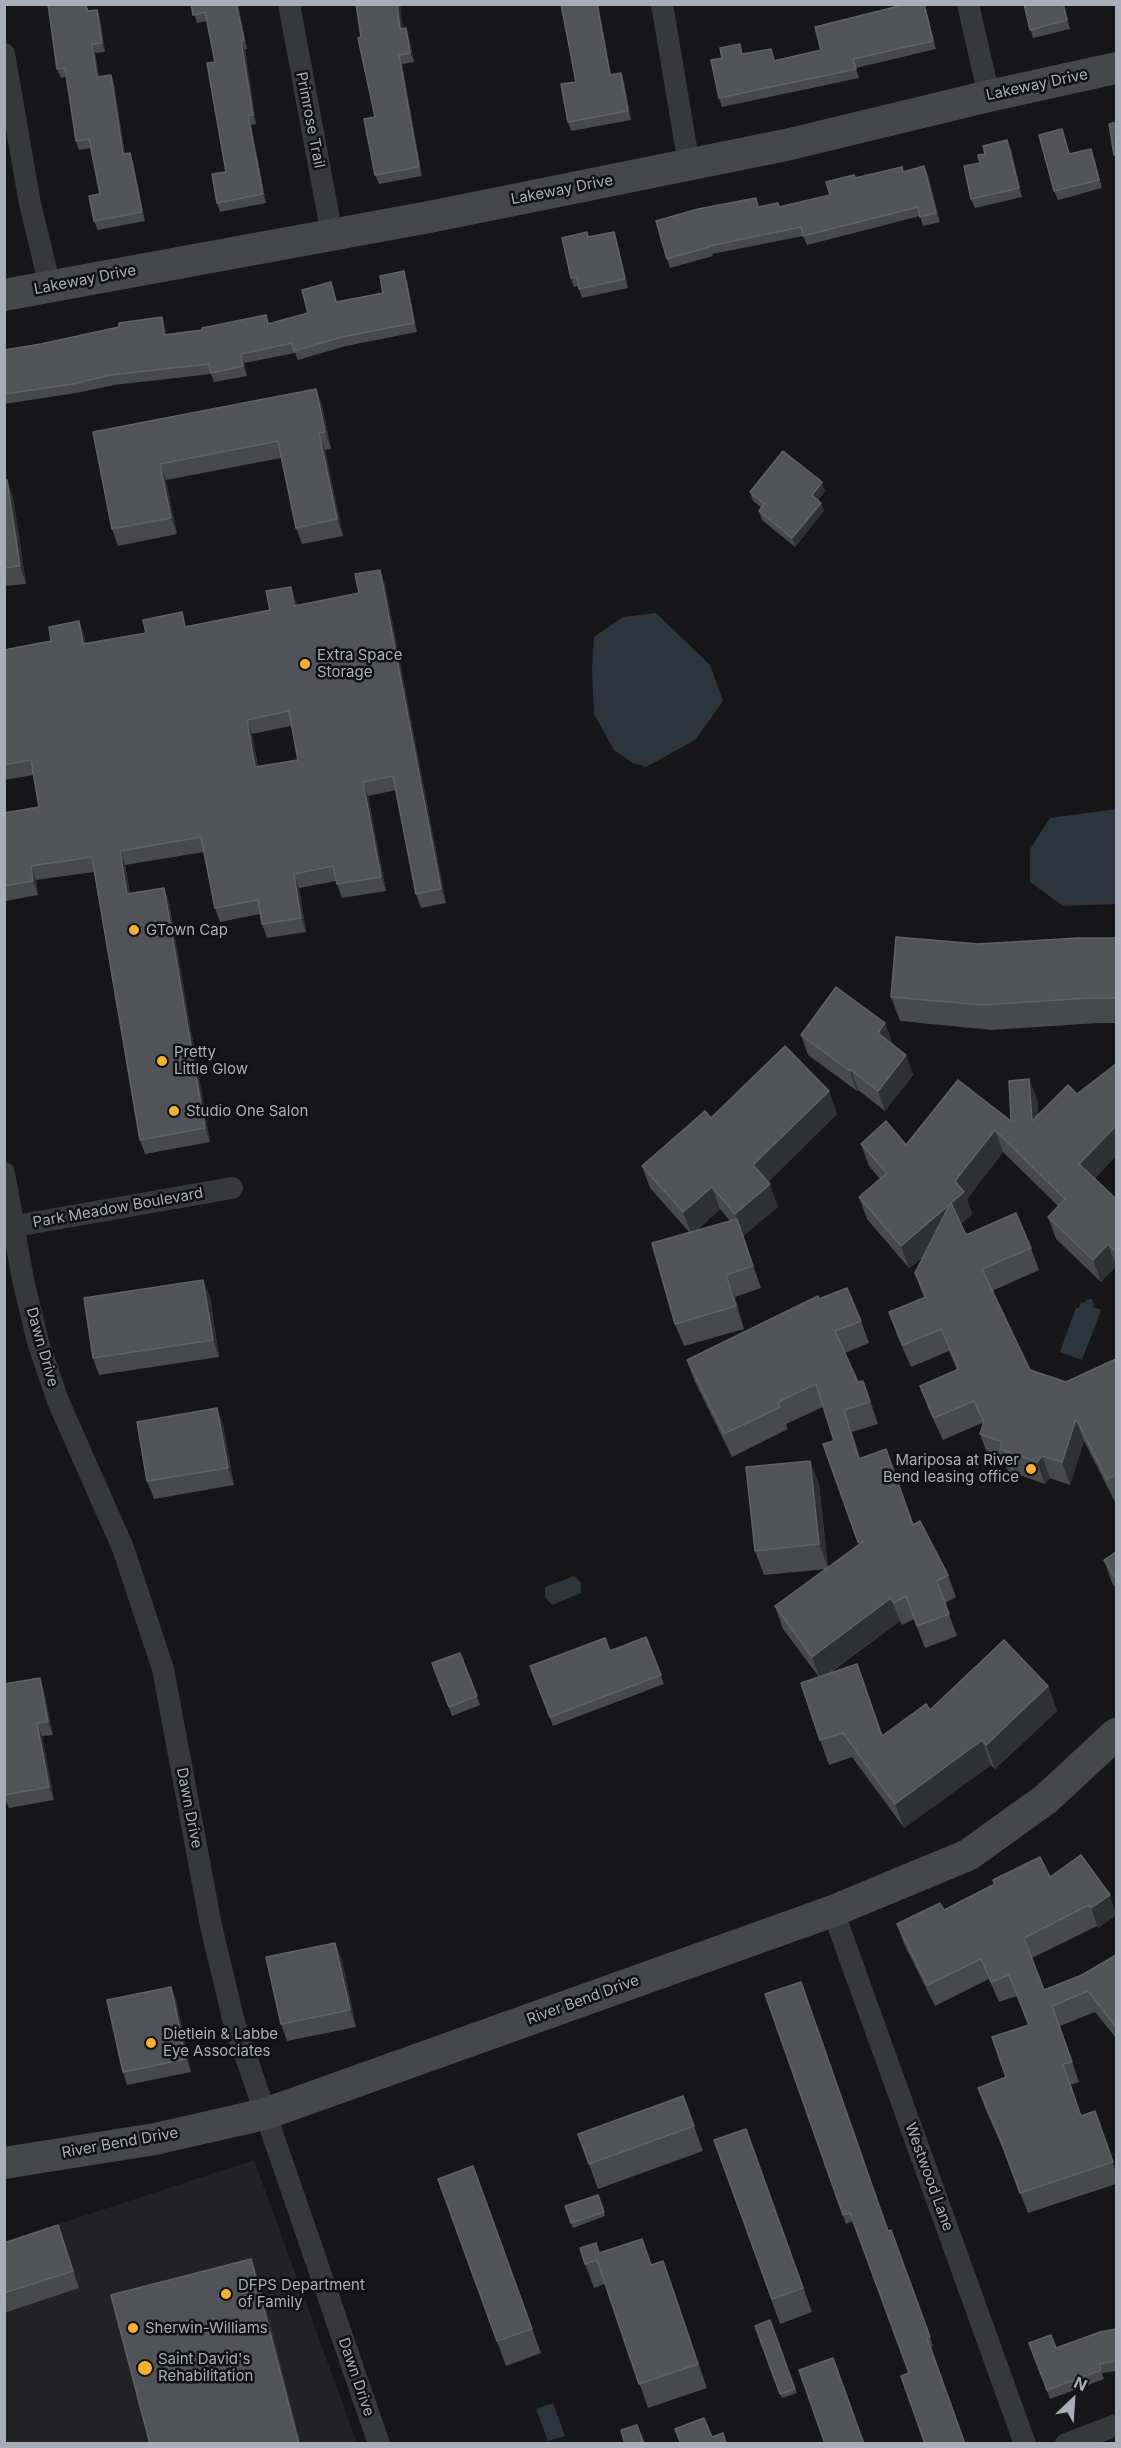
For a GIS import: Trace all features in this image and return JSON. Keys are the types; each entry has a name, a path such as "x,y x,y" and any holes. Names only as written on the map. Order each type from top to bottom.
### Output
{"street":[{"name":"Primrose Trail","path":"289,4 332,235"},
{"path":"662,4 689,165"},
{"path":"968,4 989,96"},
{"path":"4,54 30,204 50,286"},
{"name":"Lakeway Drive","path":"4,295 332,235 689,165 786,145 1116,68"},
{"name":"Dawn Drive","path":"4,1173 10,1227 41,1352 58,1401 123,1548 163,1670 211,1926 234,2022 379,2444"},
{"name":"Park Meadow Boulevard","path":"10,1227 232,1188"},
{"name":"River Bend Drive","path":"4,2163 155,2139 265,2114 833,1911 968,1856 1046,1799 1116,1734"},
{"name":"Westwood Lane","path":"833,1911 1025,2444"},
{"path":"1066,2444 1116,2425"}],"shaded area":[{"path":"656,613 710,665 723,701 695,740 646,767 633,763 614,750 594,714 592,670 594,637 623,617"},
{"path":"1116,809 1116,904 1063,906 1030,882 1030,849 1050,818"},
{"path":"1092,1299 1093,1307 1101,1310 1082,1360 1060,1352 1076,1308 1079,1308 1081,1302"},
{"path":"574,1576 581,1583 581,1593 552,1605 545,1597 545,1587"},
{"path":"254,2160 357,2443 5,2443 4,2242"},
{"path":"553,2403 565,2436 548,2441 536,2409"}],"building":[{"path":"48,4 86,4 87,11 97,10 102,43 92,44 97,77 111,75 123,154 130,153 142,212 94,221 89,196 100,194 89,139 76,141 65,68 57,69"},
{"path":"191,4 236,4 244,40 241,40 253,115 248,116 263,194 217,203 212,174 226,172 207,63 215,62 205,12 193,15"},
{"path":"356,4 397,4 400,29 406,28 410,53 399,55 419,167 375,175 364,119 375,117 358,38 361,37"},
{"path":"561,4 597,4 610,75 621,73 628,111 568,122 561,84 576,82"},
{"path":"907,4 924,4 933,41 853,59 856,69 719,98 711,60 722,58 720,48 740,44 742,54 771,49 774,61 821,50 815,27"},
{"path":"1024,4 1063,4 1067,20 1030,30"},
{"path":"1116,122 1116,155 1114,155 1109,124"},
{"path":"1062,129 1069,154 1091,149 1099,180 1054,191 1039,135"},
{"path":"1007,140 1019,188 971,199 964,166 980,163 978,155 985,154 983,146"},
{"path":"924,166 936,213 920,217 918,207 803,236 801,227 709,246 667,259 656,221 698,209 756,198 758,207 778,203 779,207 830,195 826,182 902,167 903,172"},
{"path":"587,232 588,237 614,232 625,279 579,289 577,277 571,278 562,238"},
{"path":"404,271 414,323 342,337 294,351 292,343 241,354 243,366 211,373 209,364 110,375 73,384 4,394 4,350 119,327 119,323 162,317 164,335 202,330 202,328 266,315 268,324 308,313 302,290 331,282 336,302 383,293 380,276"},
{"path":"316,389 325,432 319,433 337,519 296,528 278,441 160,464 171,518 112,529 93,432"},
{"path":"783,451 822,482 812,495 821,503 792,538 759,511 764,504 750,492"},
{"path":"4,480 7,480 20,566 4,568"},
{"path":"380,570 441,889 416,894 393,776 363,782 381,877 337,884 333,866 294,874 301,918 262,924 258,900 215,908 201,837 120,851 127,894 164,888 205,1128 140,1140 92,857 31,866 33,881 4,886 4,813 39,807 31,760 4,765 4,650 51,641 49,627 79,621 83,644 146,633 143,620 182,612 185,627 270,610 266,591 291,587 294,606 359,593 355,574","holes":["289,711 298,760 255,767 247,720"]},
{"path":"896,937 978,944 1116,938 1116,998 983,1005 891,997"},
{"path":"836,987 885,1023 878,1033 906,1055 878,1091 801,1035"},
{"path":"785,1046 829,1091 753,1165 770,1184 735,1214 712,1187 683,1212 642,1166 705,1111 711,1118"},
{"path":"1116,1064 1116,1126 1079,1164 1116,1199 1116,1252 1108,1244 1093,1260 1048,1217 1065,1199 995,1130 955,1181 964,1192 951,1203 966,1235 1016,1213 1031,1248 982,1269 1030,1370 1066,1382 1116,1359 1116,1474 1107,1480 1076,1419 1062,1462 1042,1456 1037,1462 1000,1449 1002,1442 980,1434 984,1422 974,1401 934,1418 920,1386 959,1369 941,1329 903,1345 889,1312 926,1297 915,1273 950,1204 901,1246 859,1197 887,1173 861,1144 886,1121 906,1145 958,1080 1011,1121 1009,1081 1029,1079 1032,1121 1068,1085 1077,1094"},
{"path":"737,1219 753,1266 726,1275 736,1306 675,1324 652,1243"},
{"path":"203,1280 213,1340 93,1358 84,1298"},
{"path":"847,1288 861,1321 835,1331 858,1382 863,1381 870,1402 844,1410 859,1459 886,1449 913,1525 920,1521 948,1575 937,1581 949,1614 917,1626 906,1596 894,1603 891,1598 812,1657 775,1606 864,1541 858,1542 823,1444 834,1441 816,1384 778,1402 780,1407 724,1434 687,1360 818,1296 819,1299"},
{"path":"217,1408 228,1468 147,1481 137,1422"},
{"path":"810,1461 819,1544 755,1551 746,1467"},
{"path":"1116,1552 1116,1579 1104,1560"},
{"path":"646,1637 661,1675 550,1717 530,1666 605,1638 610,1651"},
{"path":"1004,1640 1048,1686 986,1745 982,1740 895,1804 843,1733 820,1740 801,1683 857,1664 882,1736 926,1704 930,1710"},
{"path":"460,1653 477,1696 449,1707 432,1663"},
{"path":"40,1678 48,1722 37,1723 49,1787 4,1795 4,1684"},
{"path":"1081,1855 1110,1895 1091,1908 1089,1905 1024,1938 1044,1990 1082,1975 1116,1955 1116,2027 1088,1991 1052,2006 1072,2062 1063,2064 1081,2116 1095,2111 1113,2162 1020,2193 978,2088 1006,2077 992,2037 1029,2025 1009,1975 991,1982 981,1959 927,1985 897,1924 940,1903 944,1910 995,1884 993,1880 1040,1857 1050,1877"},
{"path":"335,1943 350,2010 281,2024 266,1957"},
{"path":"801,1982 888,2231 891,2230 930,2337 927,2338 965,2444 925,2444 901,2376 909,2373 850,2213 843,2215 765,1994"},
{"name":"Dietlein & Labbe Eye Associates","path":"171,1987 186,2059 123,2072 107,2000"},
{"path":"683,2096 694,2126 589,2164 578,2134"},
{"path":"746,2129 803,2288 772,2299 714,2140"},
{"path":"473,2166 532,2329 497,2341 438,2179"},
{"path":"598,2195 604,2212 571,2223 565,2206"},
{"path":"58,2225 73,2271 4,2293 4,2243"},
{"path":"642,2239 651,2265 663,2261 698,2364 639,2384 597,2260 585,2264 580,2248 596,2243 599,2253"},
{"path":"251,2259 299,2444 150,2444 111,2295"},
{"path":"770,2320 795,2389 780,2394 755,2326"},
{"path":"1116,2329 1116,2361 1099,2364 1101,2370 1047,2390 1029,2343 1051,2335 1056,2348 1100,2332"},
{"path":"833,2358 864,2444 825,2444 799,2370"},
{"path":"704,2418 712,2437 723,2433 726,2444 681,2444 675,2429"},
{"path":"637,2425 644,2444 625,2444 621,2430"}],"place":[{"name":"Extra Space Storage","path":"305,664"},
{"name":"GTown Cap","path":"134,930"},
{"name":"Pretty Little Glow","path":"162,1061"},
{"name":"Studio One Salon","path":"174,1111"},
{"name":"Mariposa at River Bend leasing office","path":"1031,1469"},
{"name":"Dietlein & Labbe Eye Associates","path":"151,2043"},
{"name":"DFPS Department of Family","path":"226,2294"},
{"name":"Sherwin-Williams","path":"133,2328"},
{"name":"Saint David's Rehabilitation","path":"145,2368"}]}
